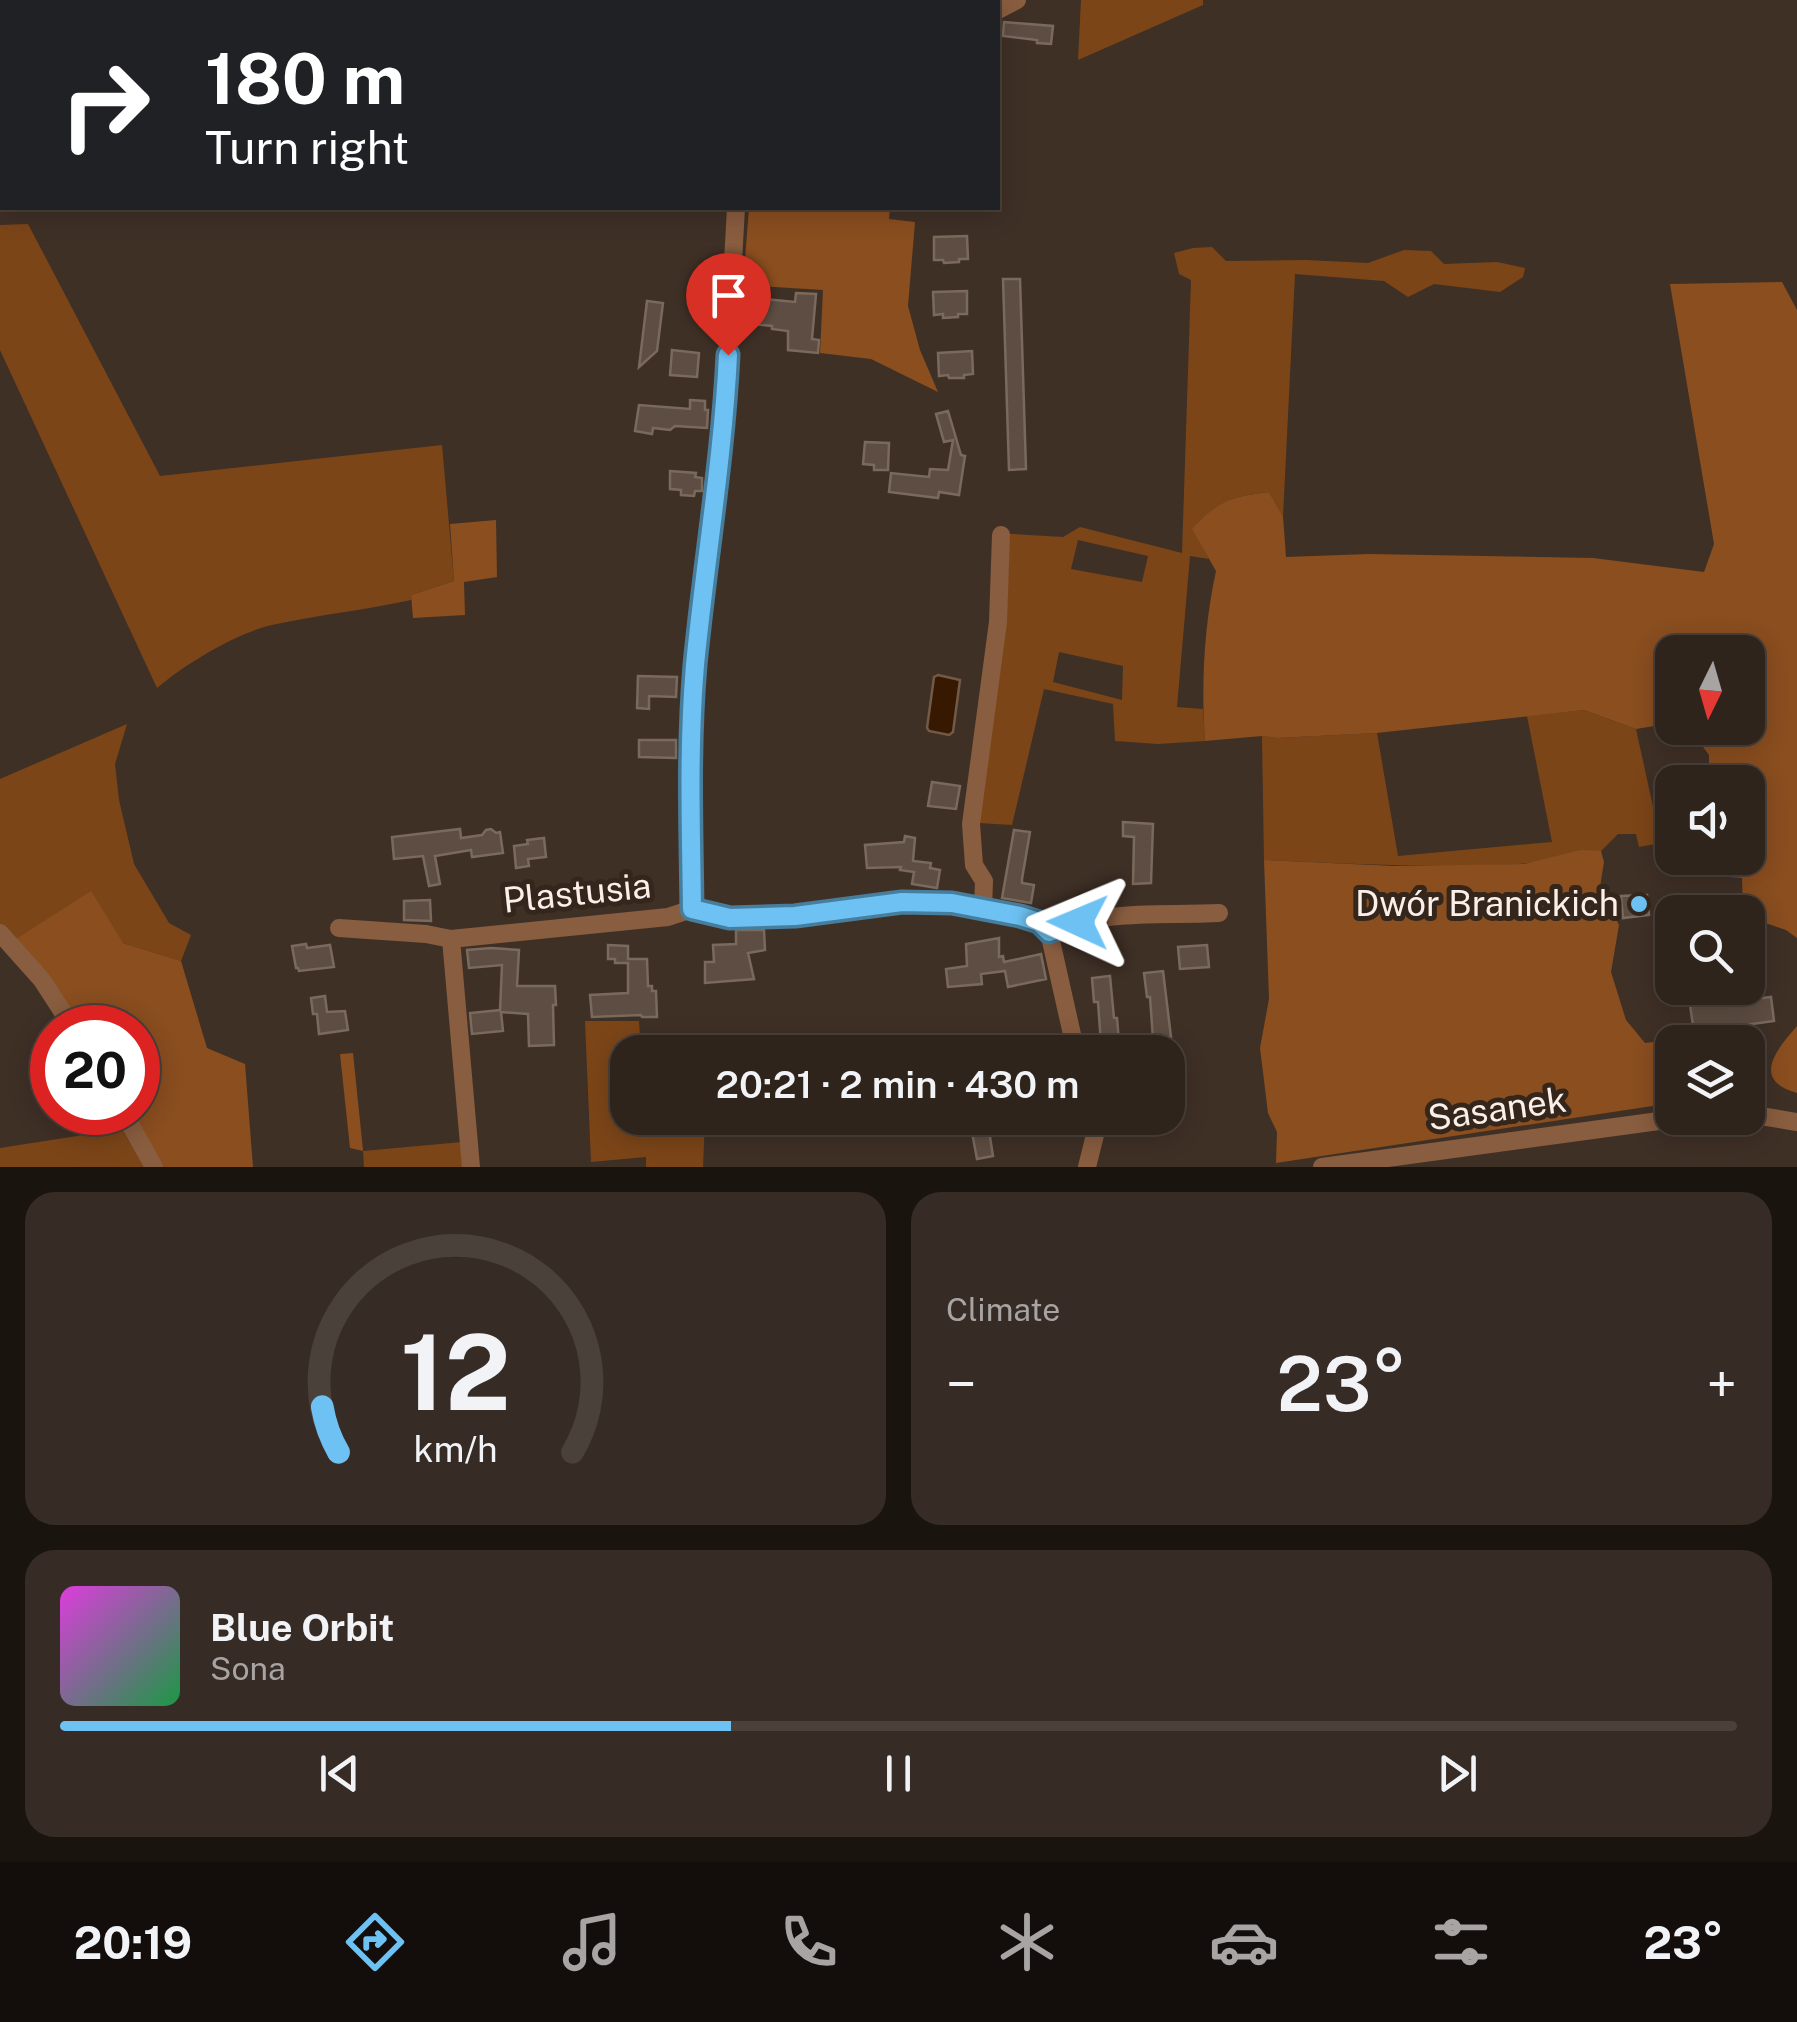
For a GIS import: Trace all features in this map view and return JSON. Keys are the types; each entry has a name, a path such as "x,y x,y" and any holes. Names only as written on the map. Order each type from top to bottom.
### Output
{"street":[{"path":"692,909 695,668 726,386 736,210"},
{"path":"982,908 984,881 974,864 971,824 998,622 1001,536"},
{"name":"Plastusia","path":"339,928 426,934 451,940 668,918 692,909 730,918 795,916 902,902 982,908 1039,922 1049,932"},
{"path":"1072,1035 1049,932 1078,922 1132,914 1220,913"},
{"path":"0,933 42,980 58,1005"},
{"path":"451,940 470,1167"},
{"path":"1765,1117 1797,1122"},
{"name":"Sasanek","path":"1322,1167 1655,1121"},
{"path":"136,1135 154,1167"},
{"path":"1088,1167 1095,1135"}],"shaded area":[{"path":"1081,0 1203,0 1203,5 1078,60"},
{"path":"749,210 890,210 889,219 915,222 908,306 920,350 938,392 871,359 820,353 823,290 743,285"},
{"path":"28,224 160,476 442,445 454,581 411,595 411,600 258,629 212,650 157,688 0,350 0,225"},
{"path":"1212,247 1226,261 1368,263 1404,250 1431,251 1444,264 1497,262 1525,268 1523,277 1500,292 1434,284 1408,297 1384,281 1295,274 1283,516 1269,492 1235,498 1218,506 1193,529 1209,559 1190,556 1177,707 1203,709 1205,741 1115,741 1113,704 1044,689 1012,825 963,822 992,604 995,533 1063,537 1080,527 1182,553 1191,280 1179,274 1174,253","holes":["1078,540 1148,556 1142,582 1071,569","1059,652 1123,666 1122,700 1053,682"]},
{"path":"1782,282 1797,310 1797,938 1765,923 1765,895 1742,895 1742,878 1703,875 1765,875 1765,765 1709,765 1709,755 1702,745 1765,745 1765,635 1655,635 1655,726 1636,729 1584,710 1377,733 1205,741 1204,655 1216,571 1192,529 1218,506 1235,498 1269,492 1283,516 1286,557 1369,554 1593,558 1704,572 1714,544 1670,284"},
{"path":"496,520 497,577 464,582 465,615 413,618 411,595 454,581 450,524"},
{"path":"934,677 960,680 953,732 949,735 927,728"},
{"path":"1584,710 1636,729 1655,816 1655,844 1639,847 1636,834 1618,834 1601,851 1518,864 1423,866 1264,860 1262,736 1377,733 1398,856 1552,842 1527,716"},
{"path":"127,724 115,764 119,800 134,864 169,923 191,935 181,961 123,943 16,939 0,926 0,779"},
{"path":"1581,850 1601,851 1604,862 1600,887 1619,925 1611,972 1626,1020 1645,1043 1655,1042 1655,1106 1276,1163 1277,1132 1268,1113 1260,1048 1269,999 1264,860 1394,866 1524,864"},
{"path":"91,891 123,943 181,961 207,1048 245,1064 253,1167 158,1167 140,1135 160,1135 160,1005 63,1005 16,939"},
{"path":"585,1021 639,1021 640,1035 610,1035 610,1135 704,1135 703,1167 646,1167 646,1157 591,1162"},
{"path":"1797,1026 1797,1093 1783,1087 1771,1072 1776,1054"},
{"path":"353,1053 363,1151 350,1148 340,1054"},
{"path":"83,1135 125,1135 144,1167 0,1167 0,1148"},
{"path":"462,1142 464,1167 364,1167 363,1151"}],"building":[{"path":"1004,22 1053,26 1051,44 1003,36"},
{"path":"967,236 968,259 944,263 934,260 934,237"},
{"path":"1003,279 1020,279 1026,469 1009,470"},
{"path":"967,291 967,314 943,318 943,314 934,315 933,292"},
{"path":"796,293 816,294 812,339 819,340 818,353 788,350 788,331 752,324 754,298 795,302"},
{"path":"647,301 663,303 657,351 639,367"},
{"path":"672,350 699,353 697,377 670,375"},
{"path":"972,351 973,374 964,378 939,376 938,353"},
{"path":"690,400 705,401 707,428 653,428 652,434 635,431 639,405 690,409"},
{"path":"948,411 961,455 965,456 959,495 939,492 938,498 889,492 891,473 929,477 930,469 948,470 953,440 944,442 936,414"},
{"path":"865,442 889,443 888,470 874,470 874,465 863,464"},
{"path":"670,471 696,473 695,477 702,478 702,491 695,491 694,496 670,489"},
{"path":"638,676 677,677 676,697 649,696 649,709 637,708"},
{"path":"639,740 676,740 676,758 639,757"},
{"path":"932,782 960,786 956,809 928,806"},
{"path":"1123,822 1153,824 1151,883 1133,884 1134,837 1123,836"},
{"path":"460,829 461,838 482,835 491,829 500,832 503,853 472,857 471,850 435,856 440,884 429,886 423,856 394,859 392,837"},
{"path":"1014,830 1030,832 1022,883 1034,885 1031,903 1002,898"},
{"path":"905,836 915,838 913,861 931,863 930,868 940,870 937,888 912,884 914,872 900,870 901,867 867,868 865,845 904,842"},
{"path":"544,838 546,857 528,859 529,866 516,868 514,846"},
{"name":"Dwór Branickich","path":"1647,895 1649,915 1623,918 1621,896"},
{"path":"430,900 431,921 404,920 404,901"},
{"path":"736,930 764,930 765,950 748,953 754,979 705,983 705,962 714,962 713,945 736,944"},
{"path":"999,938 999,957 1003,956 1004,962 1041,954 1046,979 1008,987 1005,971 981,974 982,984 948,987 946,969 967,966 966,944"},
{"path":"306,944 307,948 330,945 334,967 299,971 292,946"},
{"path":"608,945 628,946 628,959 647,959 648,986 656,991 657,1017 592,1017 590,995 628,993 628,963 608,959"},
{"path":"1207,945 1209,967 1180,969 1178,947"},
{"path":"467,950 519,950 517,986 555,986 554,1045 529,1046 528,1014 501,1012 503,1031 472,1034 470,1013 500,1010 502,965 469,968"},
{"path":"1163,971 1171,1035 1153,1035 1144,973"},
{"path":"1110,976 1118,1035 1100,1035 1092,978"},
{"path":"325,996 327,1012 345,1011 348,1030 319,1034 311,998"},
{"path":"1771,997 1774,1021 1693,1025 1690,1005 1765,1005 1765,998"},
{"path":"972,1135 990,1135 993,1156 977,1159"}],"place":[{"name":"Dwór Branickich","path":"1639,904"}],"route":[{"path":"728,355 695,668 692,909 730,918 795,916 902,902 952,903 1020,916 1039,922 1049,932 1078,922"}]}
